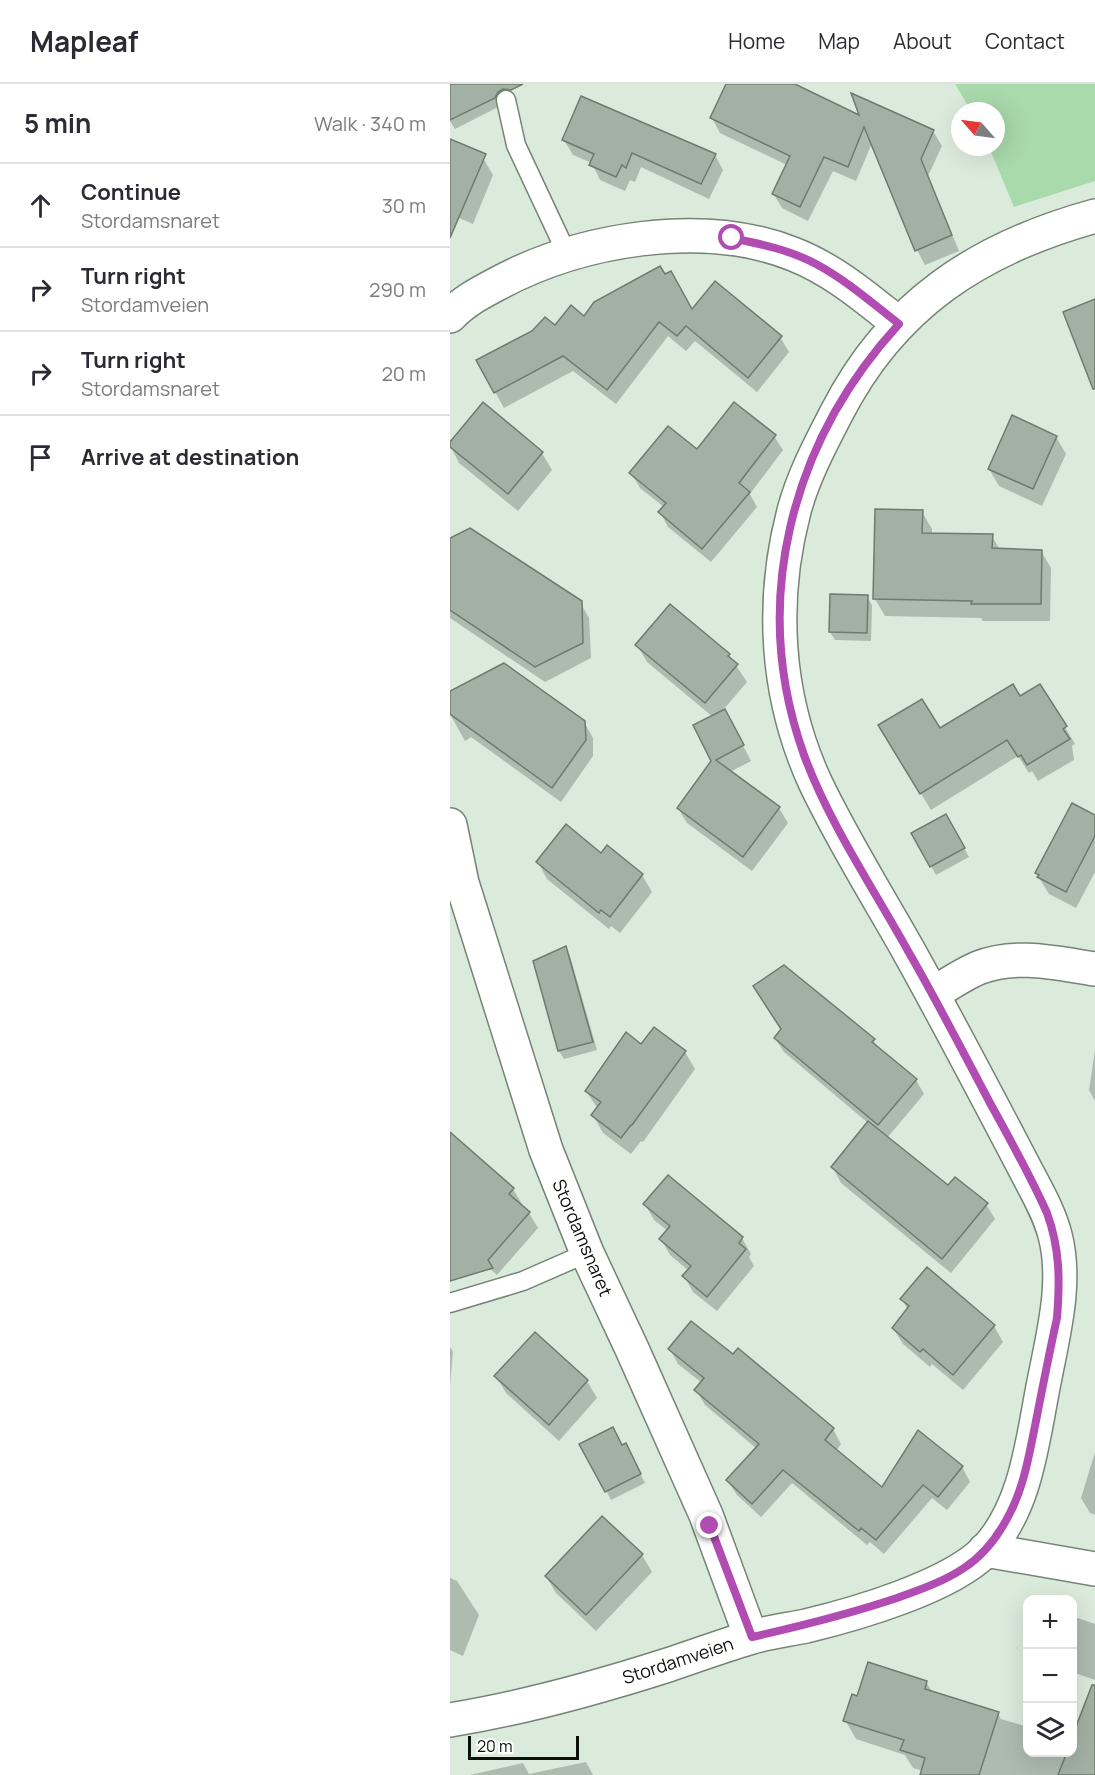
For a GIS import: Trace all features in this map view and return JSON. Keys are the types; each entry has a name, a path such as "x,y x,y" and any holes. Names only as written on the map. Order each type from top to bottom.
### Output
{"street":[{"name":"Stordamveien","path":"450,1720 579,1692 752,1637 807,1625 925,1588 964,1568 986,1550 1011,1512 1027,1465 1057,1318 1058,1254 1055,1236 1041,1198 933,994 839,828 812,774 795,728 786,694 778,624 787,544 794,511 805,478 845,396 873,354 913,309 982,259 1024,240 1095,216"},
{"path":"450,316 461,304 518,272 621,240 659,236 732,238 799,256 834,274 899,324"},
{"name":"Stordamsnaret","path":"450,825 462,883 546,1150 587,1253 706,1515 752,1637"},
{"path":"933,994 978,968 1016,960 1037,960 1095,969"},
{"path":"986,1550 1095,1569"}],"lane":[{"path":"506,100 516,145 568,256"},
{"path":"450,1303 523,1281 587,1253"}],"green space":[{"path":"955,84 1095,84 1095,181 1014,207 993,156 1005,156 1005,102 966,102"}],"building":[{"path":"450,84 523,84 511,90 503,89 495,98 450,120"},
{"path":"726,84 795,84 859,115 851,93 934,130 921,159 952,235 915,251 864,127 848,167 824,157 800,207 772,194 790,156 710,118"},
{"path":"581,96 716,154 701,184 632,153 626,168 622,165 616,177 589,165 594,154 562,140"},
{"path":"450,139 486,154 450,238"},
{"path":"660,266 665,274 671,271 692,309 715,281 782,336 748,378 686,326 677,336 659,322 607,390 563,356 494,393 476,360 532,331 545,317 555,325 571,305 584,316 594,302"},
{"path":"1095,299 1095,389 1093,389 1063,312"},
{"path":"483,402 543,452 508,494 450,447 450,442"},
{"path":"734,402 776,435 739,483 750,492 702,549 658,512 666,503 629,473 668,426 697,449"},
{"path":"1012,415 1057,436 1033,489 988,469"},
{"path":"875,509 923,510 922,533 993,534 992,548 1042,550 1041,604 971,604 972,601 873,599"},
{"path":"470,528 582,601 583,643 535,667 450,610 450,538"},
{"path":"830,594 868,595 867,633 829,632"},
{"path":"670,604 730,654 728,656 738,664 705,703 635,645"},
{"path":"504,663 585,721 586,740 552,788 450,714 450,691"},
{"path":"1013,684 1020,696 1040,684 1067,726 1063,729 1070,739 1027,765 1021,755 1018,757 1007,740 920,794 878,725 922,699 940,728"},
{"path":"725,709 744,745 716,760 780,807 743,857 677,808 711,761 693,725"},
{"path":"1072,803 1095,815 1095,836 1066,892 1037,877 1039,875 1035,873"},
{"path":"946,814 965,848 930,867 911,833"},
{"path":"566,824 601,853 607,845 643,874 610,917 601,910 599,913 536,862"},
{"path":"566,946 593,1042 558,1051 533,961"},
{"path":"784,965 875,1039 872,1042 917,1079 878,1125 774,1038 781,1029 753,986"},
{"path":"654,1027 686,1051 621,1138 591,1115 601,1102 585,1091 626,1032 641,1044"},
{"path":"868,1121 948,1185 955,1177 988,1203 942,1259 831,1167"},
{"path":"450,1132 514,1188 509,1194 530,1212 488,1260 493,1268 450,1281"},
{"path":"668,1175 743,1237 739,1243 746,1249 707,1297 682,1276 691,1266 659,1239 670,1226 643,1204"},
{"path":"927,1267 995,1325 953,1375 923,1349 920,1352 892,1328 909,1306 900,1299"},
{"path":"691,1321 733,1354 738,1348 834,1428 825,1440 882,1487 918,1430 963,1466 938,1497 923,1485 876,1540 861,1528 859,1531 783,1470 752,1504 726,1480 759,1444 694,1390 704,1378 668,1349"},
{"path":"535,1332 588,1380 549,1425 494,1376"},
{"path":"613,1427 622,1445 626,1443 641,1474 605,1492 579,1444"},
{"path":"602,1516 643,1554 586,1615 545,1576"},
{"path":"868,1662 927,1681 925,1689 999,1712 979,1775 920,1775 925,1758 900,1750 904,1740 843,1721 852,1694 857,1696"},
{"path":"1092,1685 1095,1685 1095,1775 1058,1775 1065,1757 1077,1757 1077,1724"}],"route":[{"path":"710,1526 752,1637 807,1625 867,1608 925,1588 964,1568 986,1550 1000,1531 1019,1491 1027,1465 1057,1318 1059,1294 1058,1254 1047,1213 933,994 839,828 805,756 786,694 778,624 782,579 794,511 820,444 845,396 879,346 899,324 834,274 814,263 791,253 732,238"}]}
